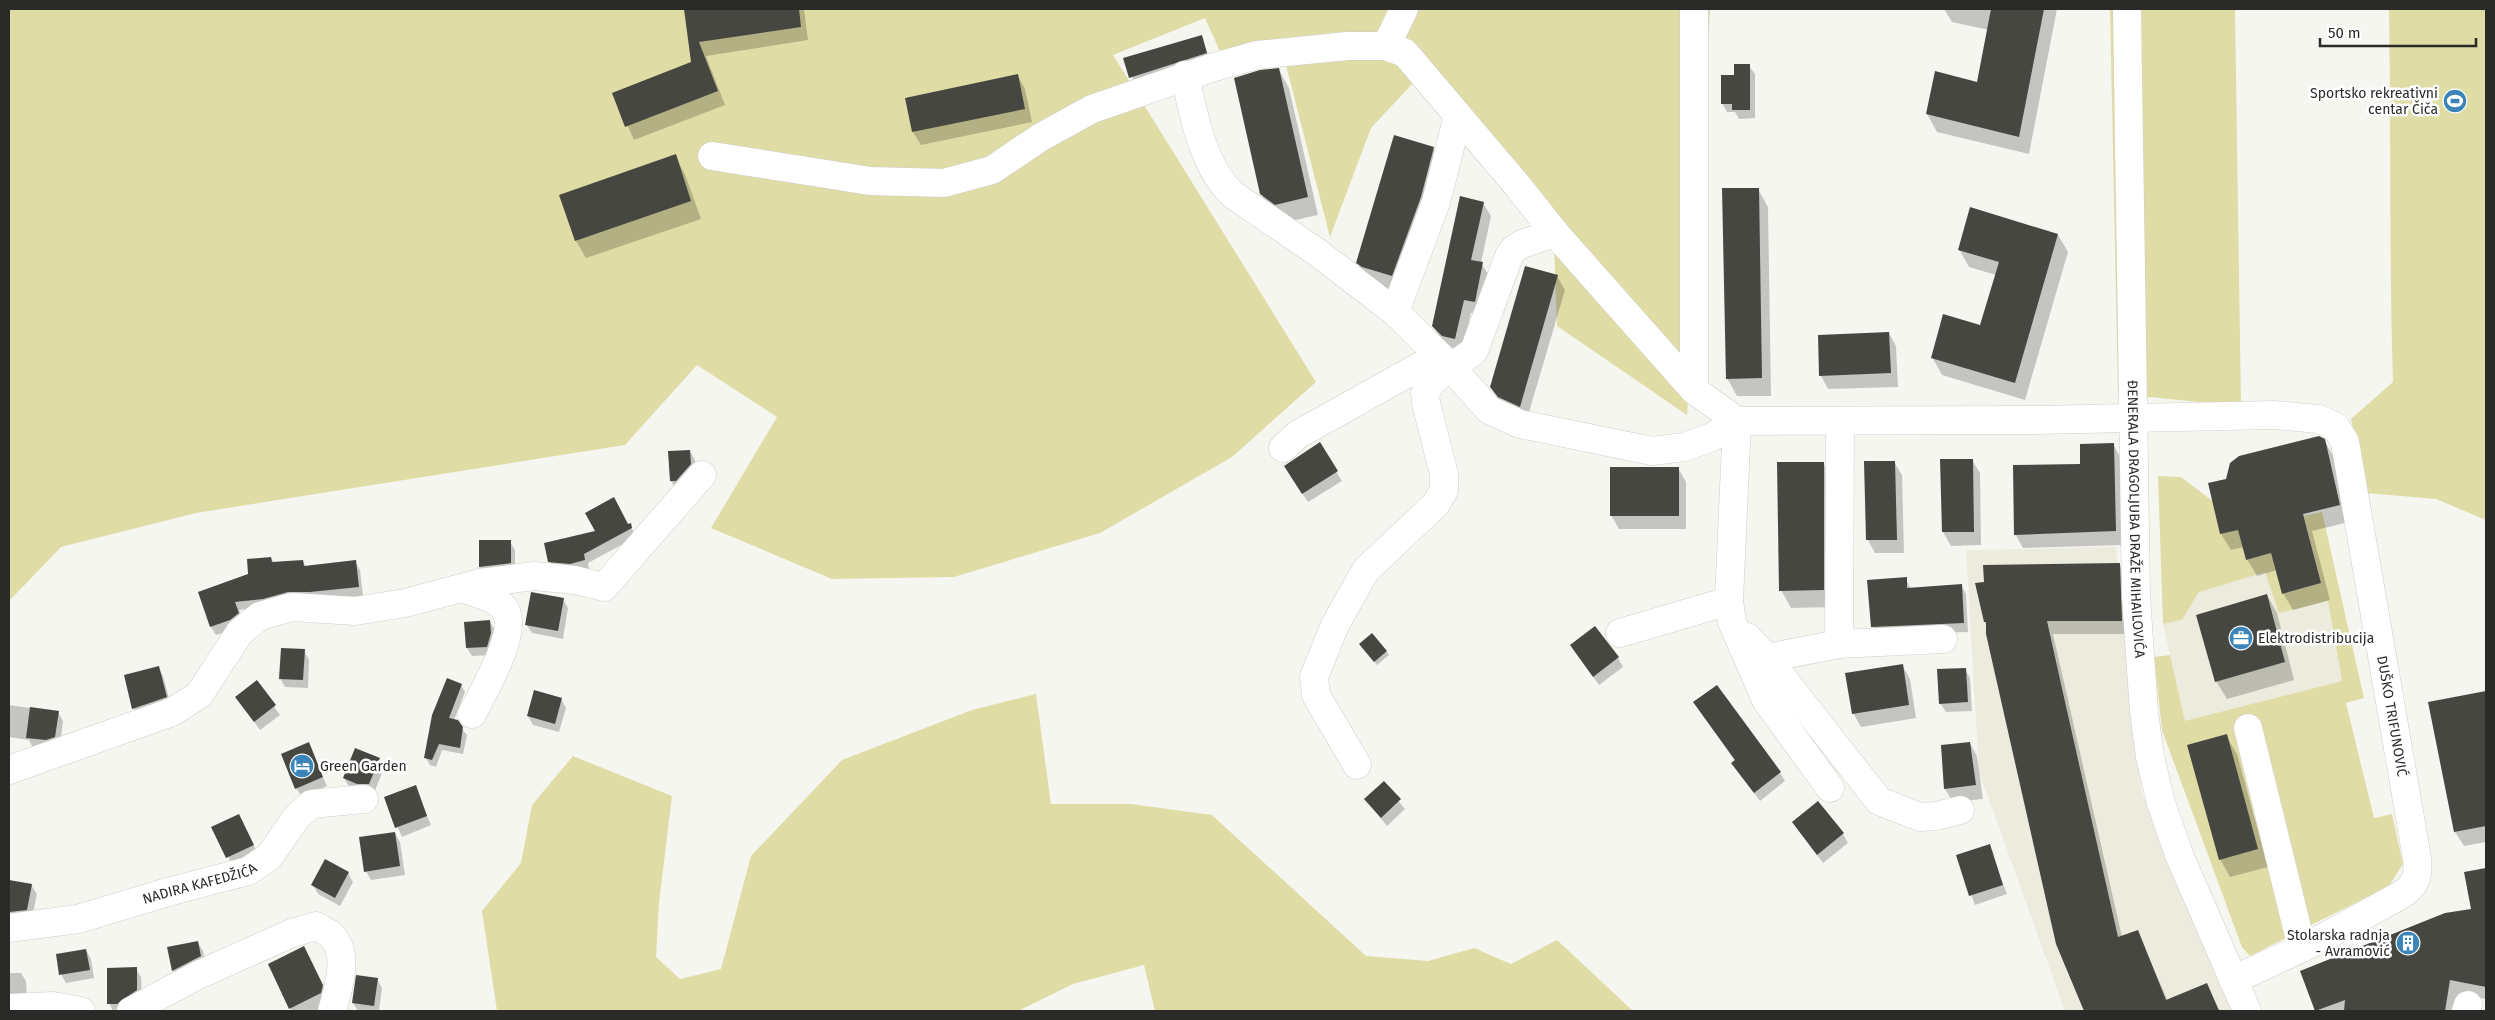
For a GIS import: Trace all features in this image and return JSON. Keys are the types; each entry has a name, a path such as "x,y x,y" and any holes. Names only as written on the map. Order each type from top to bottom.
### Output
{"street":[{"path":"1386,46 1404,9"},
{"path":"1694,9 1694,390"},
{"name":"ĐENERALA DRAGOLJUBA DRAŽE MIHAILOVIĆA","path":"2127,9 2135,417 2136,596 2144,712 2150,757 2161,803 2180,857 2247,1011"},
{"path":"712,156 870,181 944,182 992,170 1042,137 1092,110 1184,75 1257,55 1347,46 1386,46 1405,53 1555,233 1694,390 1737,421"},
{"path":"1184,75 1205,149 1221,183 1232,194 1318,252 1395,312 1450,366 1489,410 1520,424 1652,451 1685,447 1712,437 1737,421"},
{"path":"1395,312 1436,202 1458,116"},
{"path":"1357,765 1316,695 1314,677 1335,626 1366,570 1436,504 1444,490 1444,474 1425,393 1433,380 1450,366 1474,351 1509,256 1514,249 1555,233"},
{"path":"1283,448 1297,435 1426,363 1450,366"},
{"name":"DUŠKO TRIFUNOVIĆ","path":"1737,421 1840,422 2274,415 2320,419 2336,427 2345,442 2418,871 2417,880 2410,890 2302,948 2233,980"},
{"path":"1737,421 1731,611 1766,700 1830,788"},
{"path":"1839,644 1840,422"},
{"path":"9,770 172,712 199,695 240,632 260,616 292,607 355,611 405,603 480,583 534,576 574,580 604,587 702,475"},
{"path":"461,588 489,598 504,607 509,620 508,636 472,714"},
{"path":"1620,633 1731,611"},
{"path":"1731,611 1879,801 1920,817 1936,816 1960,810"},
{"path":"1766,658 1839,644 1943,639"},
{"path":"2248,728 2302,948"},
{"name":"NADIRA KAFEDŽIĆA","path":"9,928 78,919 168,892 248,872 269,857 296,818 311,804 364,799"},
{"path":"132,1011 196,976 292,933 316,926 331,934 339,948 342,970 332,1011"},
{"path":"9,1008 53,1006 81,1011"}],"shaded area":[{"path":"9,9 1710,9 1687,415 1557,326 1553,219 1428,67 1371,128 1330,237 1280,42 1222,56 1205,18 1113,55 1316,382 1232,457 1100,533 954,577 832,579 711,528 777,417 697,365 625,445 196,513 61,547 9,601"},
{"path":"2110,9 2235,9 2241,406 2118,394"},
{"path":"2389,9 2486,9 2486,520 2436,499 2366,493 2351,419 2393,382"},
{"path":"2158,476 2181,477 2235,518 2246,560 2271,553 2282,594 2321,583 2304,516 2322,512 2364,698 2346,703 2374,818 2392,814 2403,864 2389,886 2250,956 2242,947 2162,730 2154,657 2170,655 2185,721 2342,681 2328,601 2279,613 2265,572 2199,592 2182,620 2163,624"},
{"path":"2116,547 2142,793 2235,1011 2065,1011 1979,772 1966,550"},
{"path":"2265,571 2328,601 2342,681 2260,702 2250,956 2242,947 2162,730 2185,721 2163,624 2182,620 2199,592"},
{"path":"1036,694 1051,804 1131,804 1212,815 1366,956 1428,961 1474,948 1511,964 1557,940 1633,1011 1155,1011 1144,965 1073,984 1018,1011 497,1011 482,911 521,863 532,805 573,756 672,796 659,903 656,957 680,979 721,969 751,856 842,760 972,710"}],"building":[{"path":"684,9 799,9 801,27 699,42 718,91 625,127 612,93 691,62"},
{"path":"1991,9 2044,9 2019,137 1926,114 1935,71 1977,82"},
{"path":"1202,35 1207,53 1129,78 1123,58"},
{"path":"1734,64 1750,64 1750,110 1732,110 1732,104 1721,104 1721,75 1734,75"},
{"path":"1279,68 1308,197 1275,205 1260,194 1234,78 1260,70"},
{"path":"1018,74 1025,109 912,132 905,98"},
{"path":"1394,135 1434,147 1421,197 1392,276 1362,267 1356,263"},
{"path":"676,154 691,201 575,241 559,195"},
{"path":"1722,188 1759,188 1762,378 1726,379"},
{"path":"1460,196 1484,202 1471,260 1483,262 1475,302 1464,300 1455,339 1442,336 1432,326"},
{"path":"1970,207 2058,234 2015,383 1931,358 1943,314 1980,325 1999,262 1958,250"},
{"path":"1525,266 1558,275 1520,407 1498,397 1490,387"},
{"path":"1889,332 1891,373 1819,376 1818,335"},
{"path":"2319,436 2325,439 2340,505 2303,514 2321,583 2282,594 2271,553 2246,560 2238,530 2220,534 2208,483 2226,479 2230,463 2239,456"},
{"path":"1320,442 1338,471 1302,494 1284,466"},
{"path":"2114,443 2116,531 2014,535 2013,465 2080,464 2080,444"},
{"path":"690,450 691,464 676,481 670,481 668,451"},
{"path":"1940,459 1973,459 1974,532 1942,532"},
{"path":"1864,461 1895,461 1897,540 1866,540"},
{"path":"1777,462 1824,462 1824,590 1779,591"},
{"path":"1610,467 1679,467 1679,516 1610,516"},
{"path":"614,497 628,524 631,523 632,528 584,554 585,560 570,564 548,562 544,543 595,531 585,513"},
{"path":"479,540 511,540 511,563 479,567"},
{"path":"271,557 272,562 303,560 304,566 356,560 359,587 310,592 288,592 263,599 235,602 239,613 230,620 210,627 198,592 248,574 247,559"},
{"path":"2120,563 2122,621 2047,621 2118,937 2138,930 2166,1000 2207,983 2219,1011 2084,1011 2056,944 1986,634 1986,622 1984,622 1975,583 1984,582 1983,565"},
{"path":"1907,577 1907,588 1962,584 1964,623 1871,627 1867,580"},
{"path":"531,592 564,598 558,631 525,625"},
{"name":"Elektrodistribucija","path":"2267,594 2285,662 2215,682 2196,615"},
{"path":"490,620 491,633 487,647 466,648 464,622"},
{"path":"1595,626 1619,657 1593,677 1570,645"},
{"path":"1372,633 1387,651 1374,662 1359,644"},
{"path":"281,648 305,649 303,680 279,679"},
{"path":"1903,664 1909,705 1852,714 1845,673"},
{"path":"159,666 167,697 132,709 124,675"},
{"path":"1966,668 1968,702 1939,704 1937,669"},
{"path":"447,678 462,684 449,718 458,720 463,727 460,748 439,744 432,760 424,758 432,715"},
{"path":"257,680 276,705 254,722 235,697"},
{"path":"1717,685 1781,772 1754,793 1731,763 1735,760 1693,702"},
{"path":"534,690 562,698 555,724 527,716"},
{"path":"2486,691 2486,826 2454,832 2428,702"},
{"path":"30,707 59,711 55,737 46,740 26,738"},
{"path":"2227,734 2258,849 2219,860 2187,745"},
{"name":"Green Garden","path":"309,742 323,777 295,789 281,754"},
{"path":"1970,742 1976,785 1944,789 1941,745"},
{"path":"355,748 380,758 369,784 357,784 343,778"},
{"path":"1384,781 1401,799 1381,818 1364,799"},
{"path":"416,785 427,816 395,828 384,797"},
{"path":"1818,801 1844,833 1817,855 1792,822"},
{"path":"239,814 254,845 226,858 211,827"},
{"path":"395,832 400,866 364,872 359,837"},
{"path":"1990,844 2003,885 1969,896 1956,855"},
{"path":"325,859 349,872 335,898 311,885"},
{"path":"2486,868 2486,987 2450,980 2445,1011 2344,1011 2345,1000 2315,1011 2300,971 2445,913 2471,909 2464,872"},
{"path":"9,880 32,884 27,910 9,912"},
{"path":"198,941 201,956 172,971 167,947"},
{"path":"304,946 323,985 321,993 289,1009 268,964"},
{"path":"86,949 90,970 59,975 56,954"},
{"path":"137,967 137,990 117,1004 107,1004 107,968"},
{"path":"356,975 378,978 374,1006 352,1003"}],"place":[{"name":"Sportsko rekreativni centar Čiča","path":"2455,101"},
{"name":"Elektrodistribucija","path":"2241,638"},
{"name":"Green Garden","path":"302,766"},
{"name":"Stolarska radnja - Avramović","path":"2408,943"}]}
